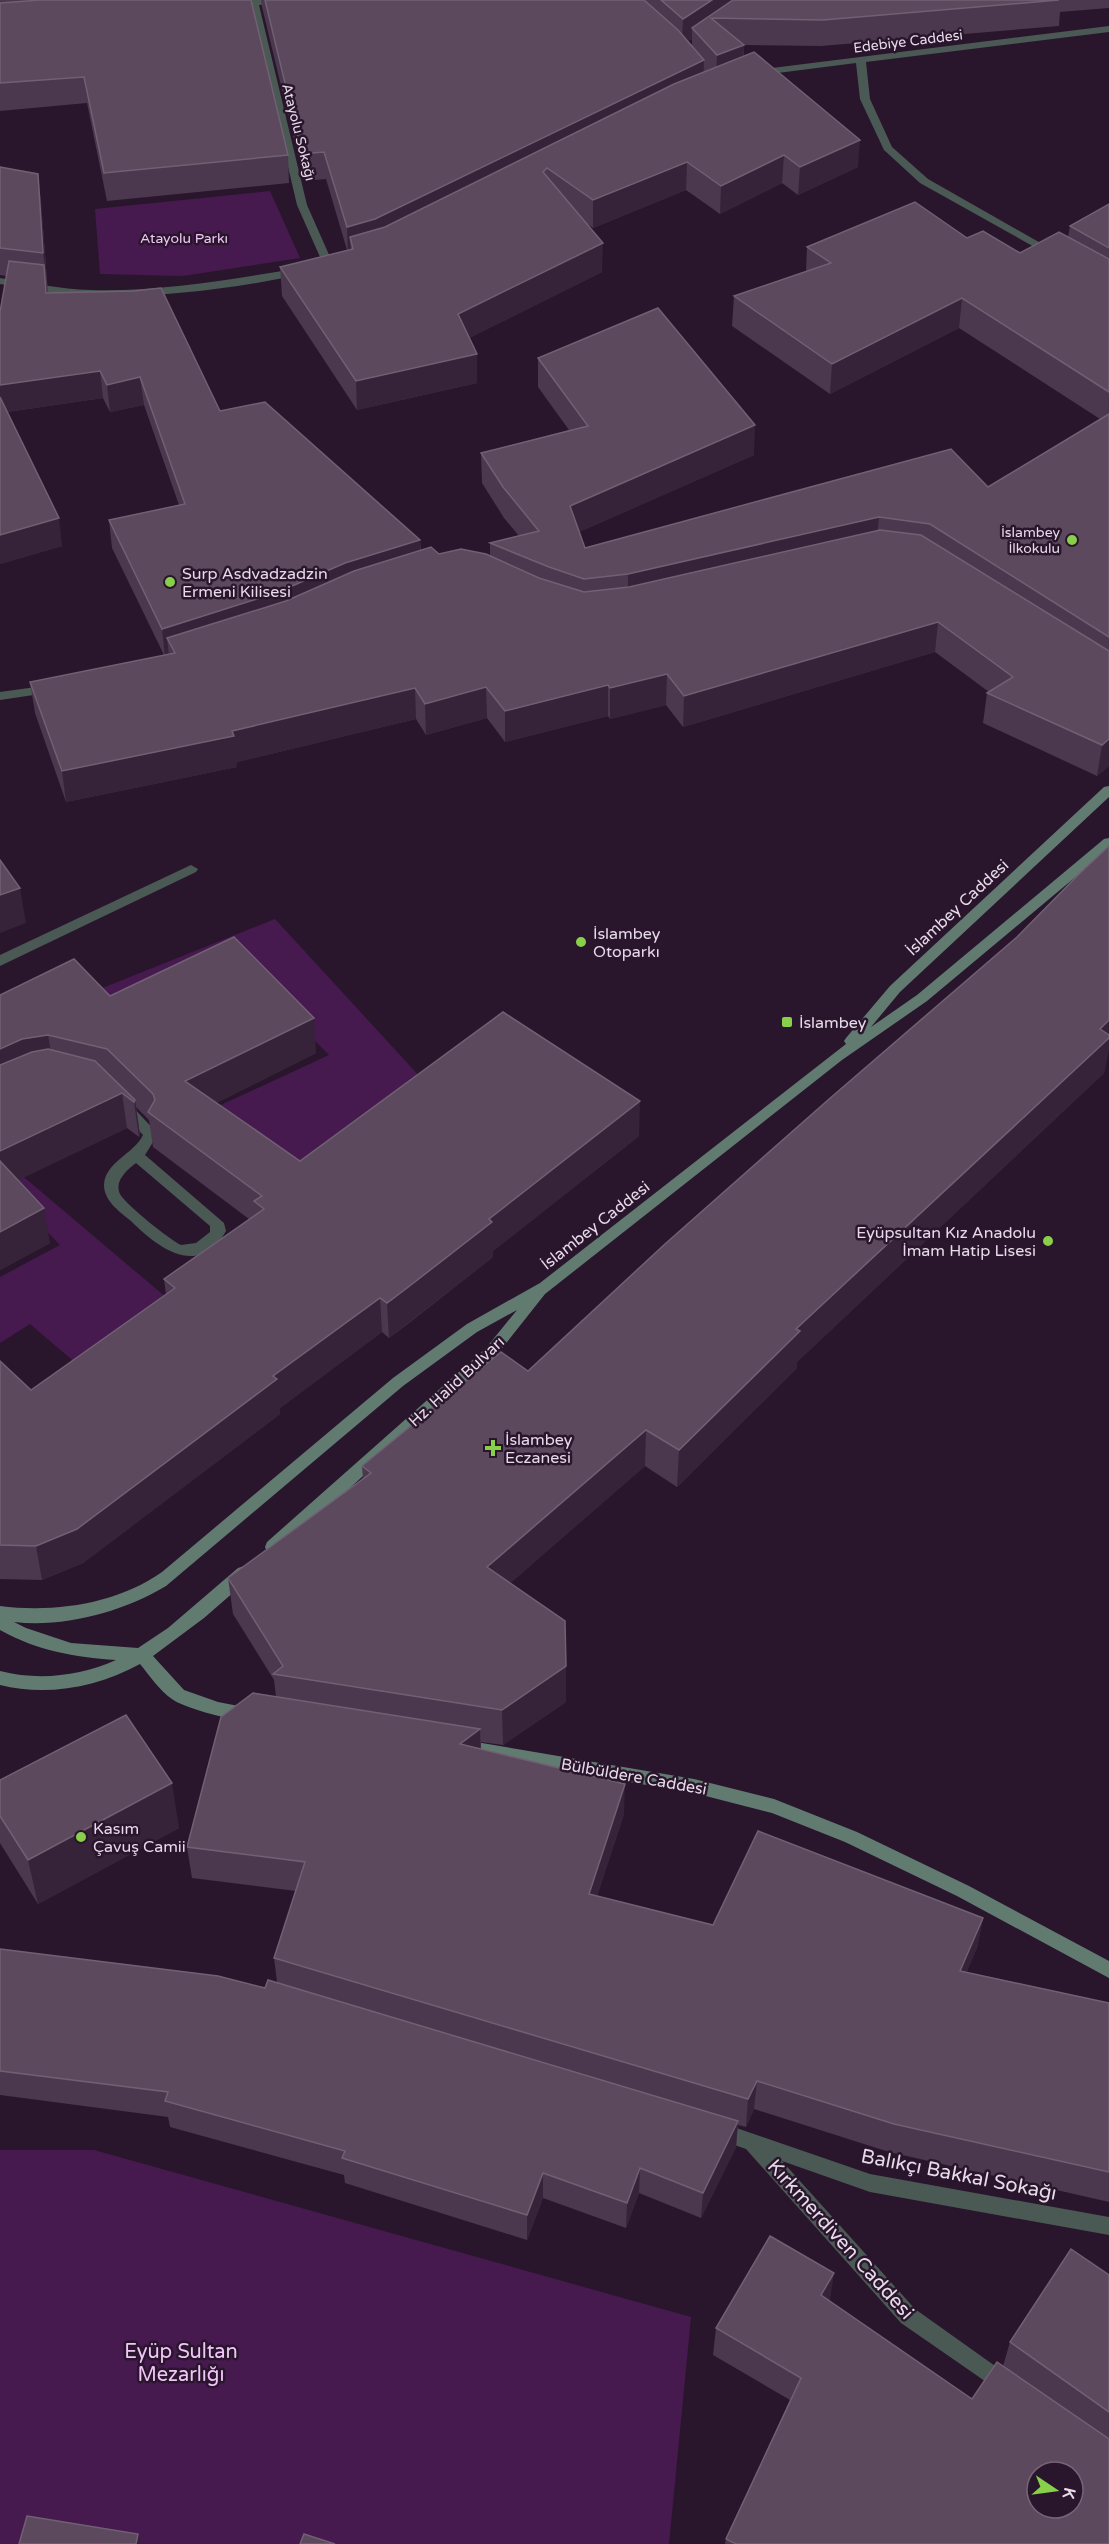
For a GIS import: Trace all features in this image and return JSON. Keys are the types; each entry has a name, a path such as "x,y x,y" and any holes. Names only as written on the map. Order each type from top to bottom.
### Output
{"main road":[{"name":"İslambey Caddesi","path":"837,1057 895,989 1103,803 1109,790"},
{"name":"İslambey Caddesi","path":"545,1287 837,1057 922,998 1109,842"},
{"name":"Hz. Halid Bulvarı","path":"0,1678 48,1684 83,1680 142,1655 194,1617 491,1352 545,1287"},
{"name":"Hz. Halid Bulvarı","path":"0,1613 29,1617 62,1613 121,1600 158,1582 186,1562 398,1382 472,1328 545,1287"},
{"path":"0,1622 20,1633 71,1650 142,1655 178,1695 218,1709 265,1716"},
{"name":"Bülbüldere Caddesi","path":"453,1746 694,1786 774,1806 851,1837 963,1891 1109,1970"}],"street":[{"path":"219,6 280,0"},
{"name":"Atayolu Sokağı","path":"0,281 103,293 218,285 334,265 302,204 253,1"},
{"name":"Edebiye Caddesi","path":"740,78 759,71 1109,29"},
{"path":"861,60 865,99 888,148 924,181 1068,263"},
{"path":"0,696 62,687"},
{"path":"0,961 191,869"},
{"path":"114,1097 151,1134 147,1144 137,1156 116,1170 112,1177 113,1196 177,1250 192,1251 214,1238 219,1231 217,1224 137,1156"},
{"name":"Balıkçı Bakkal Sokağı","path":"706,2127 751,2140 870,2183 1109,2226"},
{"name":"Kırkmerdiven Caddesi","path":"751,2140 908,2316 1023,2397"}],"green space":[{"name":"Atayolu Parkı","path":"270,191 300,258 183,276 100,274 95,209"},
{"path":"275,919 433,1091 287,1178 195,1117 329,1055 241,966 118,1023 90,993"},
{"path":"0,1157 168,1299 91,1376 30,1324 0,1343 0,1277 60,1245 0,1182"},
{"name":"Eyüp Sultan Mezarlığı","path":"0,2150 94,2150 691,2317 669,2544 0,2544"}],"building":[{"path":"40,0 251,0 288,155 104,173 84,77 0,83 0,3"},
{"path":"265,0 644,0 678,30 704,60 375,219 347,227 324,152 302,154"},
{"path":"661,0 712,0 683,19"},
{"path":"733,0 1059,0 823,20 711,18 744,45 717,55 692,28"},
{"path":"754,52 860,140 800,167 784,155 721,186 687,162 593,200 547,168 543,172 603,243 458,314 477,354 356,381 280,267 353,249 350,237 385,227 674,84"},
{"path":"0,167 38,174 43,253 0,248"},
{"path":"915,202 967,238 983,231 1020,253 1059,232 1109,259 1109,392 962,298 832,364 734,296 831,263 807,247"},
{"path":"1109,204 1109,248 1070,226"},
{"path":"9,261 44,265 46,293 134,291 161,288 220,411 265,402 420,540 345,563 276,593 162,629 109,520 185,504 140,377 107,385 100,371 0,385 0,312"},
{"path":"658,308 755,425 570,506 585,548 951,449 988,487 1109,414 1109,637 930,524 879,517 628,574 584,579 490,543 539,531 503,487 481,453 588,426 538,358"},
{"path":"0,397 59,518 0,535"},
{"path":"880,530 921,535 1109,651 1109,739 1102,745 987,693 1013,677 938,622 684,696 667,674 610,688 608,685 505,711 486,687 425,704 415,688 232,731 234,736 62,771 30,682 175,653 167,638 286,601 354,571 431,547 439,554 461,549 486,554 539,578 584,592 629,587"},
{"path":"1109,846 1109,1020 1100,1029 1109,1035 1109,1038 796,1329 800,1331 679,1450 646,1430 487,1567 565,1621 566,1666 502,1710 273,1674 283,1666 228,1578 371,1473 362,1466 501,1352 528,1371 665,1244 1017,937"},
{"path":"0,860 20,888 0,895"},
{"path":"234,937 314,1018 185,1081 300,1161 503,1012 640,1101 489,1219 492,1222 407,1288 387,1303 380,1298 273,1376 277,1379 77,1529 36,1546 0,1545 0,1361 31,1390 175,1288 164,1279 264,1209 254,1201 262,1196 148,1112 155,1100 153,1094 107,1049 48,1035 22,1039 0,1049 0,995 74,959 110,996"},
{"path":"48,1049 95,1061 135,1100 134,1102 122,1093 0,1151 0,1065 32,1052"},
{"path":"0,1161 44,1208 0,1232"},
{"path":"253,1693 480,1729 460,1744 625,1784 589,1894 713,1925 758,1831 983,1918 960,1971 1109,2003 1109,2172 894,2124 757,2081 748,2099 274,1958 305,1862 187,1847 221,1717"},
{"path":"126,1715 172,1783 28,1860 0,1816 0,1780"},
{"path":"0,1949 218,1976 265,1988 268,1980 738,2121 703,2193 640,2168 627,2203 543,2173 527,2215 342,2158 345,2151 165,2101 168,2092 0,2071"},
{"path":"770,2236 834,2273 821,2295 972,2399 997,2362 1109,2439 1109,2544 736,2544 726,2539 801,2378 716,2328"},
{"path":"1071,2249 1109,2275 1109,2412 1010,2342"},
{"path":"27,2516 138,2534 136,2544 19,2544"},
{"path":"304,2534 335,2544 300,2544"}],"place":[{"name":"İslambey İlkokulu","path":"1072,540"},
{"name":"Surp Asdvadzadzin Ermeni Kilisesi","path":"170,582"},
{"name":"İslambey Otoparkı","path":"581,942"},
{"name":"İslambey","path":"787,1022"},
{"name":"Eyüpsultan Kız Anadolu İmam Hatip Lisesi","path":"1048,1241"},
{"name":"İslambey Eczanesi","path":"493,1448"},
{"name":"Kasım Çavuş Camii","path":"81,1837"}]}
